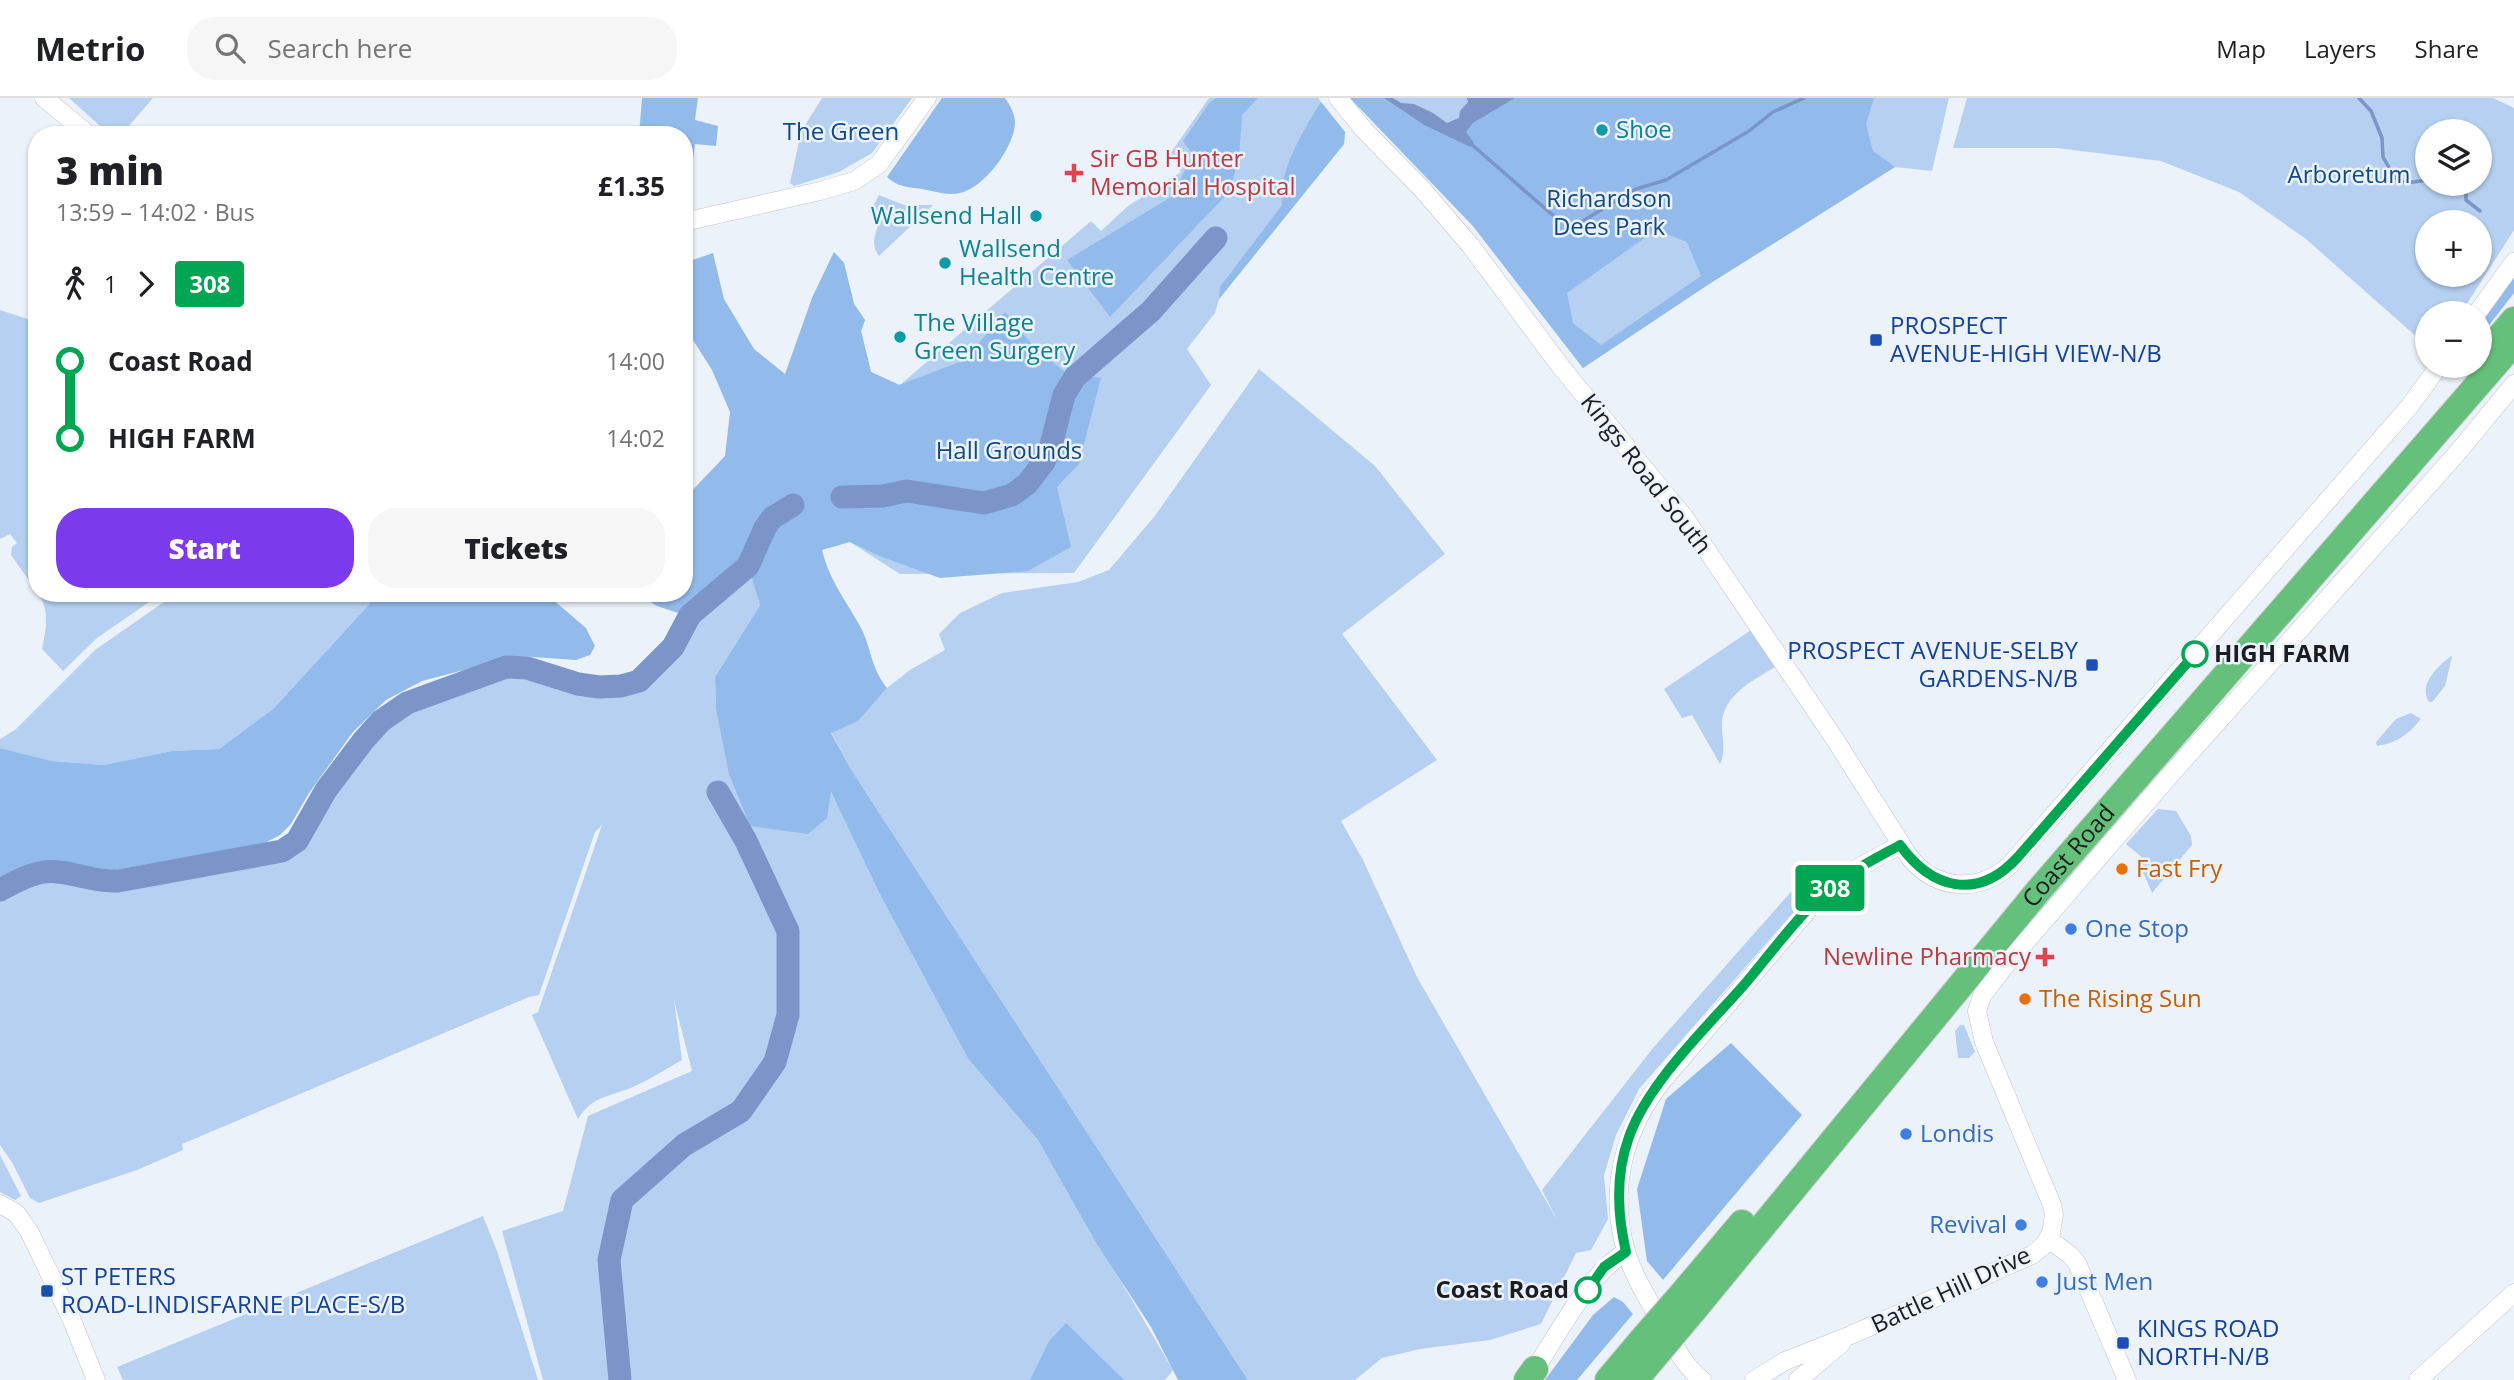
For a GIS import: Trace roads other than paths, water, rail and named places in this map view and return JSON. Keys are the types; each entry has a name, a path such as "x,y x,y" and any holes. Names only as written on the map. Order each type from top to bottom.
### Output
{"highway":[{"path":"2492,346 2514,320"},
{"name":"Coast Road","path":"1688,1302 2039,890 2514,343"},
{"name":"Coast Road","path":"1608,1380 1642,1361 2026,881 2465,378"}],"street":[{"path":"44,98 78,126"},
{"path":"693,220 849,184 867,174 886,155 927,98"},
{"name":"Kings Road South","path":"1338,98 1365,131 1421,188 1471,245 1561,367 1685,518 1833,738 1900,845 1924,872"},
{"path":"2486,301 2514,262"},
{"name":"Coast Road","path":"1924,872 1943,882 1964,885 1987,880 2009,866 2400,417 2430,378"},
{"name":"Coast Road","path":"2048,1239 2053,1225 2052,1205 1986,1050 1979,1028 1978,1011 1982,996 2003,968 2173,771 2459,451 2514,384"},
{"path":"1702,1380 1688,1373 1626,1252 1620,1219 1619,1181 1630,1134 1651,1094 1820,896 1854,870 1900,845"},
{"path":"0,1203 16,1213 29,1231 71,1318 96,1380"},
{"path":"2048,1239 2069,1254 2077,1264 2127,1380"},
{"name":"Battle Hill Drive","path":"1754,1380 1785,1360 1851,1335 2025,1259 2039,1251 2048,1239"},
{"path":"1531,1374 1598,1275 1612,1260 1626,1252"},
{"path":"2418,1380 2514,1293"},
{"name":"Battle Hill Drive","path":"1798,1380 1851,1335"}],"waterway":[{"path":"1470,143 1556,218 1569,224 1581,222 1636,189 1666,180 1749,131 1773,112 1804,98"},
{"path":"2359,98 2371,111 2382,138 2383,157 2395,178 2407,183 2415,182"},
{"path":"2466,196 2466,200 2479,210"},
{"path":"842,497 883,496 907,491 984,503 1012,495 1027,484 1044,462 1064,395 1075,377 1151,311 1216,238"},
{"path":"0,890 42,872 118,881 282,851 297,841 326,790 381,721 407,703 506,667 527,668 578,684 599,687 621,686 639,681 673,647 690,615 748,566 772,518 793,505"},
{"path":"620,1380 609,1260 622,1200 684,1145 741,1111 775,1062 788,1015 788,931 746,841 718,792"}],"place":[{"name":"Shoe","path":"1602,130"},
{"name":"Sir GB Hunter Memorial Hospital","path":"1074,173"},
{"name":"Wallsend Hall","path":"1036,216"},
{"name":"Wallsend Health Centre","path":"945,263"},
{"name":"The Village Green Surgery","path":"900,337"},
{"name":"PROSPECT AVENUE-HIGH VIEW-N/B","path":"1876,340"},
{"name":"HIGH FARM","path":"2195,654"},
{"name":"PROSPECT AVENUE-SELBY GARDENS-N/B","path":"2092,665"},
{"name":"Fast Fry","path":"2122,869"},
{"name":"One Stop","path":"2071,929"},
{"name":"Newline Pharmacy","path":"2045,957"},
{"name":"The Rising Sun","path":"2025,999"},
{"name":"Londis","path":"1906,1134"},
{"name":"Revival","path":"2021,1225"},
{"name":"Just Men","path":"2042,1282"},
{"name":"Coast Road","path":"1588,1290"},
{"name":"ST PETERS ROAD-LINDISFARNE PLACE-S/B","path":"47,1291"},
{"name":"KINGS ROAD NORTH-N/B","path":"2123,1343"}],"park label":[{"name":"The Green","path":"841,132"},
{"name":"Arboretum","path":"2349,175"},
{"name":"Richardson Dees Park","path":"1609,213"},
{"name":"Hall Grounds","path":"1009,451"}]}
